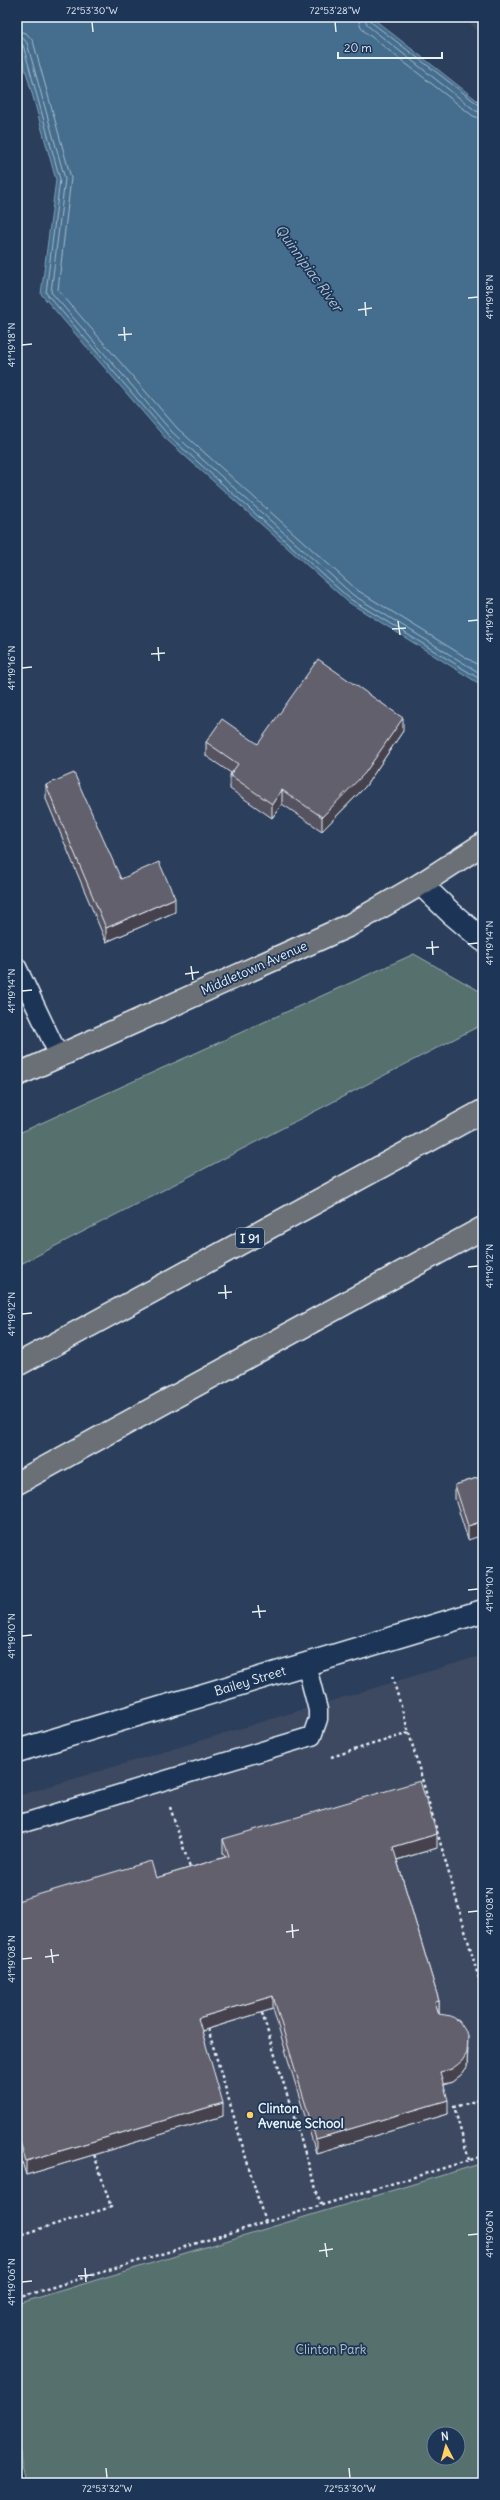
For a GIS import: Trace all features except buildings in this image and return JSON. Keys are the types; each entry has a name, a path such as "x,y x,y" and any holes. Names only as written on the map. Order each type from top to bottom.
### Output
{"main road":[{"name":"Middletown Avenue","path":"17,1075 350,925 422,884 483,844"},
{"name":"I 91","path":"17,1365 483,1111"},
{"path":"17,1482 483,1228"}],"street":[{"path":"422,884 451,914 483,940"},
{"name":"Bailey Street","path":"17,1751 483,1611"}],"lane":[{"path":"17,967 58,1056"},
{"path":"17,1825 312,1736 318,1719 318,1710 306,1664"}],"path":[{"path":"409,1733 483,1994"},
{"path":"170,1806 192,1873"},
{"path":"262,2013 321,2206"},
{"path":"208,2029 265,2222"},
{"path":"469,2160 454,2107 483,2099"},
{"path":"17,2236 111,2207 94,2154"},
{"path":"17,2298 483,2156"}],"shaded area":[{"path":"464,17 483,17 483,37"},
{"name":"Clinton Avenue School","path":"483,1655 483,2483 29,2483 17,2443 17,1796"}],"green space":[{"path":"414,954 483,993 483,1024 17,1266 17,1134"},
{"name":"Clinton Park","path":"483,2163 483,2483 29,2483 17,2443 17,2304"}],"water":[{"name":"Quinnipiac River","path":"17,17 371,17 483,105 483,686 348,602 166,439 41,294 56,180 17,39"}],"place":[{"name":"Clinton Avenue School","path":"250,2115"}]}
